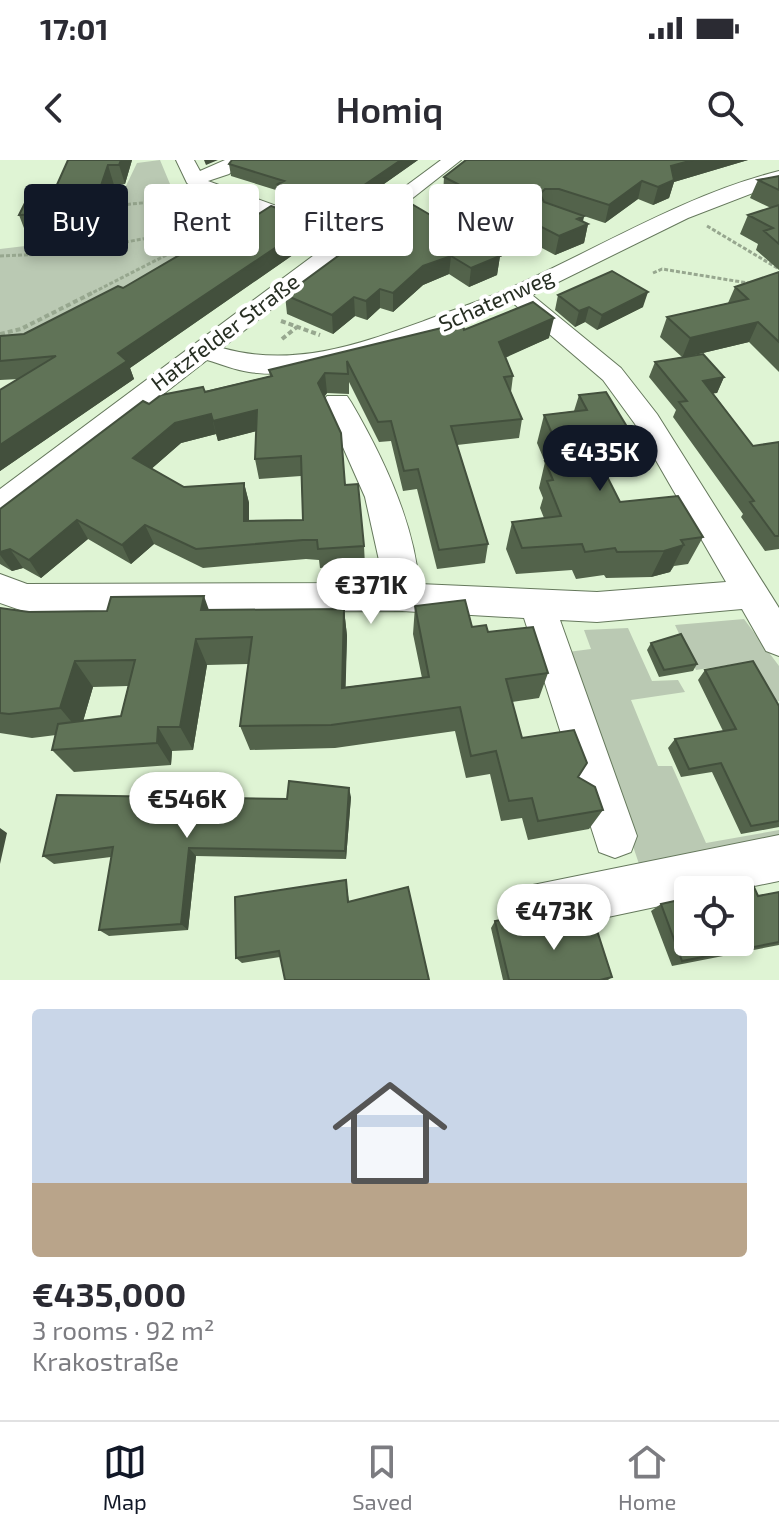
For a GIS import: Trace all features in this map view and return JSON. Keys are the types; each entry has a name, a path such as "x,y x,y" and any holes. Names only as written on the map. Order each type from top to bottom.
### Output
{"street":[{"path":"185,160 194,179 208,189 275,214"},
{"path":"194,179 223,170 236,160"},
{"name":"Hatzfelder Straße","path":"413,190 452,160"},
{"name":"Schatenweg","path":"201,350 249,364 311,364 339,357 516,294 681,214 779,177"},
{"path":"600,231 626,240"},
{"name":"Hatzfelder Straße","path":"0,505 325,256"},
{"path":"516,294 612,374 647,420 761,597 779,640"},
{"path":"337,402 353,430 376,491 403,574 402,597"},
{"path":"0,588 26,598 402,597 597,607 761,597"},
{"path":"537,604 615,836"},
{"path":"523,911 779,858"}],"path":[{"path":"681,214 729,237 779,269"},
{"path":"0,257 88,251 144,239"},
{"path":"0,334 21,329 163,256"},
{"path":"653,273 662,269 757,284"},
{"path":"253,310 325,337 339,357"}],"green space":[{"path":"160,160 170,184 144,184 144,256 192,256 0,354 0,249 24,246 24,256 128,256 127,184 137,163"},
{"path":"744,619 779,666 779,701 766,703 741,663 696,670 675,625"},
{"path":"628,628 652,681 678,680 685,692 631,700 658,766 672,766 706,843 779,830 779,849 643,876 568,652 591,649 584,630"}],"building":[{"path":"68,160 121,160 119,165 108,165 102,184 57,184"},
{"path":"232,160 401,160 366,184 278,184 284,181 229,164"},
{"path":"466,160 693,160 671,166 674,180 658,187 642,181 609,205 559,189 545,189 542,192 542,184 458,184 444,177"},
{"path":"779,176 779,190 758,180"},
{"path":"542,198 544,202 584,216 577,219 588,224 559,236 542,227"},
{"path":"413,205 429,214 429,256 451,256 423,266 393,293 380,289 366,301 354,297 332,315 285,295 338,256 413,256"},
{"path":"779,205 779,244 764,231 773,228 748,215"},
{"path":"271,206 275,207 275,248 118,353 127,361 0,445 0,390 56,356 0,361 0,336 24,334 118,286 123,288 178,256 259,256 259,214"},
{"path":"451,256 500,256 471,268"},
{"path":"612,271 648,292 602,315 589,307 579,311 558,295"},
{"path":"779,272 779,342 758,322 690,338 667,317 748,299 735,287"},
{"path":"533,302 554,318 499,342 513,376 504,377 522,419 451,426 488,544 439,550 418,469 404,471 391,421 378,422 347,361 348,374 325,373 318,383 341,433 345,485 358,484 364,546 318,549 317,540 303,540 196,549 145,525 122,545 77,520 29,560 10,549 0,552 0,509 143,401 149,404 161,395 203,387 205,392 272,376 269,370 462,323 464,330","holes":["257,410 255,459 301,456 303,520 244,521 244,483 184,487 133,458 175,423 211,414 213,421"]},
{"path":"703,354 724,377 703,381 753,446 779,442 779,536 775,536 750,502 754,501 679,402 687,401 655,362"},
{"path":"606,392 632,435 589,441 620,502 678,496 703,537 681,540 684,545 664,551 617,552 615,548 585,552 582,544 522,548 512,522 561,516 547,481 553,480 545,461 563,459 544,415 587,410 579,395"},
{"path":"204,596 201,610 344,609 342,688 429,677 415,606 465,600 472,627 486,625 488,632 533,627 548,673 506,679 522,738 574,730 587,763 578,777 595,787 603,810 538,821 532,798 509,801 496,751 471,756 460,707 331,725 240,726 252,637 196,639 180,727 158,727 157,743 52,750 58,724 121,716 135,660 75,661 60,708 0,713 0,608 29,612 107,611 111,597"},
{"path":"681,634 697,664 664,670 651,643"},
{"path":"753,661 779,706 779,821 751,826 721,763 689,769 675,739 736,729 705,670"},
{"path":"289,781 349,788 345,851 189,848 181,924 99,930 113,847 43,856 57,795 287,799"},
{"path":"346,880 348,902 408,887 429,980 285,980 279,951 236,958 235,897"},
{"path":"754,887 758,896 779,892 779,942 754,947"},
{"path":"674,901 674,939 661,904"},
{"path":"593,918 612,977 600,980 509,980 495,921 506,919 509,924 529,932"},
{"path":"680,956 708,956 682,961"}]}
